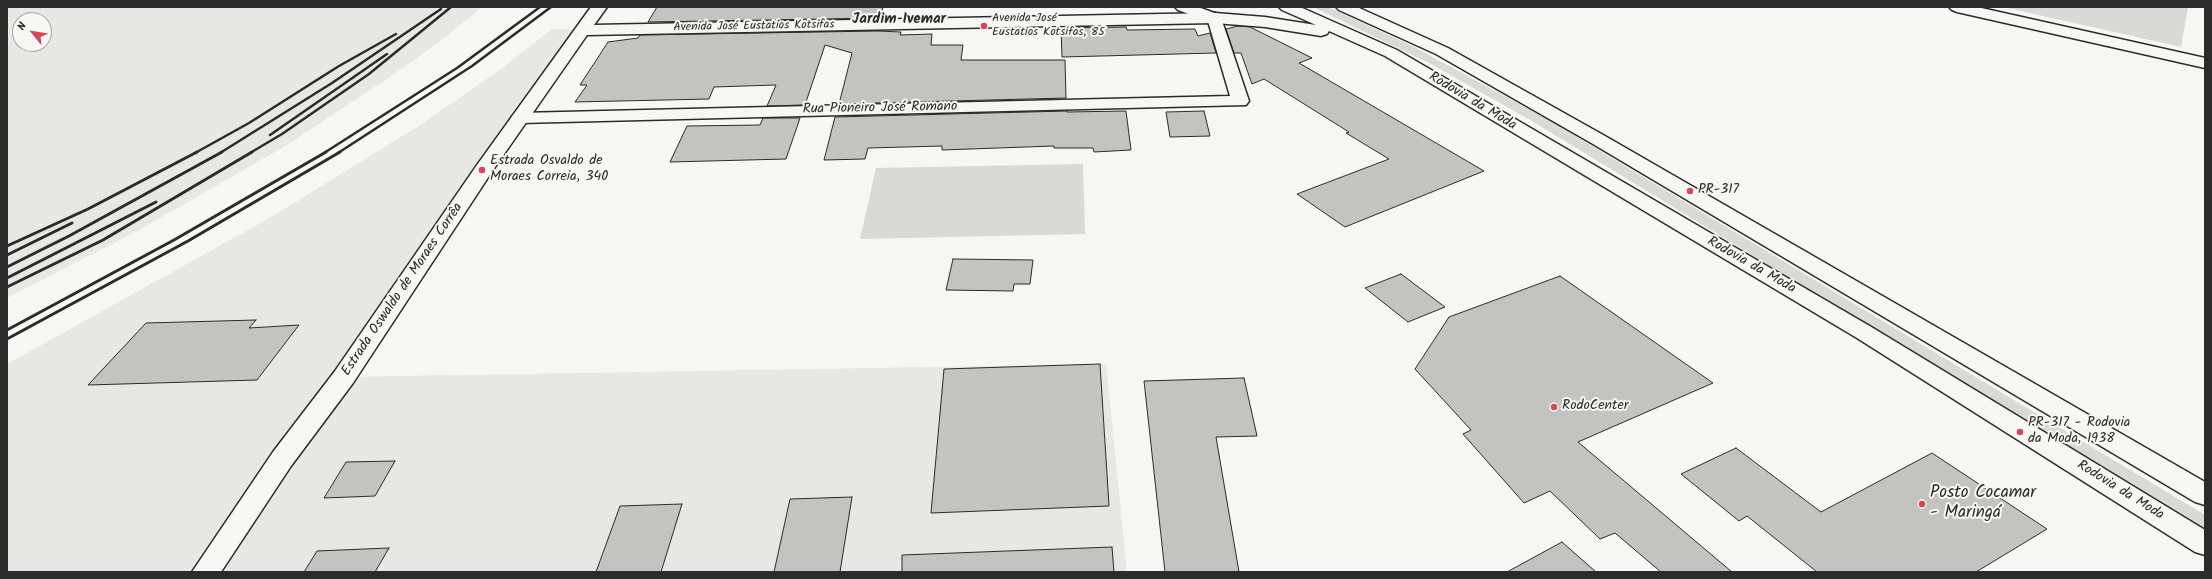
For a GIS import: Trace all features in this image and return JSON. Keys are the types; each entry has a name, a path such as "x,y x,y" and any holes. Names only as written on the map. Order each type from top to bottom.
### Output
{"main road":[{"name":"Estrada Oswaldo de Moraes Corrêa","path":"206,572 282,459 344,377 520,118 581,30 599,7"},
{"path":"1183,7 1215,18 1265,22 1314,29 1391,54"},
{"name":"Rodovia da Moda","path":"1287,7 1391,54 1865,333 2205,544"},
{"name":"Rodovia da Moda","path":"1344,7 1442,51 1599,140 2205,495"},
{"path":"1357,7 1442,51"},
{"path":"1957,7 2205,64"},
{"name":"Avenida José Eustatios Kotsifas","path":"581,30 1215,18"},
{"name":"Rua Pioneiro José Romano","path":"520,118 1240,101 1215,18"}],"shaded area":[{"path":"7,7 482,7 438,43 396,73 287,145 141,229 7,298"},
{"path":"1313,7 1328,7 1412,46 1547,119 2205,515 2205,531 1532,121 1429,63"},
{"path":"2003,7 2188,7 2181,47"},
{"path":"552,29 581,30 344,377 1106,364 1127,572 7,572 7,364 273,216 420,125 497,72"},
{"path":"1083,164 1085,234 860,239 876,168"}],"building":[{"path":"657,7 883,7 880,18 648,22"},
{"path":"1238,26 1250,27 1312,58 1299,63 1484,171 1345,227 1297,194 1389,159 1346,133 1349,132 1264,79 1252,84 1241,53 1234,53 1226,29"},
{"path":"1126,27 1127,30 1195,29 1198,36 1210,33 1216,53 1062,57 1061,28"},
{"path":"877,31 901,32 900,35 932,34 931,45 963,45 961,60 1065,60 1066,98 839,104 852,53 825,45 805,105 767,106 776,85 714,87 709,99 575,102 587,85 580,85 608,42 638,38 640,35"},
{"path":"1067,111 1126,111 1131,150 1094,152 1093,148 1054,148 1054,146 942,150 942,146 868,148 865,159 824,160 835,117"},
{"path":"1204,111 1210,136 1170,137 1166,112"},
{"path":"763,118 800,118 786,159 670,162 687,126 760,125"},
{"path":"953,259 1033,260 1030,284 1014,284 1013,291 946,290"},
{"path":"1401,274 1445,307 1408,322 1365,288"},
{"name":"RodoCenter","path":"1560,276 1713,383 1578,442 1732,572 1661,572 1615,533 1600,539 1550,491 1524,503 1463,434 1471,430 1415,369 1449,317"},
{"path":"256,320 249,328 299,325 257,380 88,385 146,323"},
{"path":"1100,364 1109,506 931,513 944,369"},
{"path":"1244,378 1257,436 1216,437 1239,572 1165,572 1144,381"},
{"name":"Posto Cocamar - Maringá","path":"1736,448 1821,512 1932,453 2047,529 1976,572 1817,572 1747,516 1739,521 1681,474"},
{"path":"395,461 375,496 324,498 346,462"},
{"path":"852,497 840,572 774,572 790,499"},
{"path":"682,504 661,572 596,572 620,506"},
{"path":"1562,542 1596,572 1507,572"},
{"path":"1112,547 1114,572 902,572 902,555"},
{"path":"389,548 375,572 304,572 317,551"}],"railway":[{"path":"250,153 282,134 369,74 451,7"},
{"path":"324,153 457,68 540,7"},
{"path":"338,153 472,66 551,7"},
{"path":"220,153 332,83 441,9"},
{"path":"195,153 249,123 339,66 396,34"},
{"path":"270,135 387,54"},
{"path":"7,246 88,209 197,152"},
{"path":"7,267 69,236 222,152"},
{"path":"7,287 103,240 252,152"},
{"path":"7,330 174,240 326,152"},
{"path":"7,339 188,241 340,152"},
{"path":"7,278 156,202"},
{"path":"7,255 72,223"}],"place":[{"name":"Avenida José Eustatios Kotsifas, 85","path":"984,26"},
{"name":"Estrada Osvaldo de Moraes Correia, 340","path":"482,170"},
{"name":"PR-317","path":"1690,191"},
{"name":"RodoCenter","path":"1554,407"},
{"name":"PR-317 - Rodovia da Moda, 1938","path":"2020,432"},
{"name":"Posto Cocamar - Maringá","path":"1922,504"}],"district":[{"name":"Jardim Ivemar","path":"899,20"}]}
